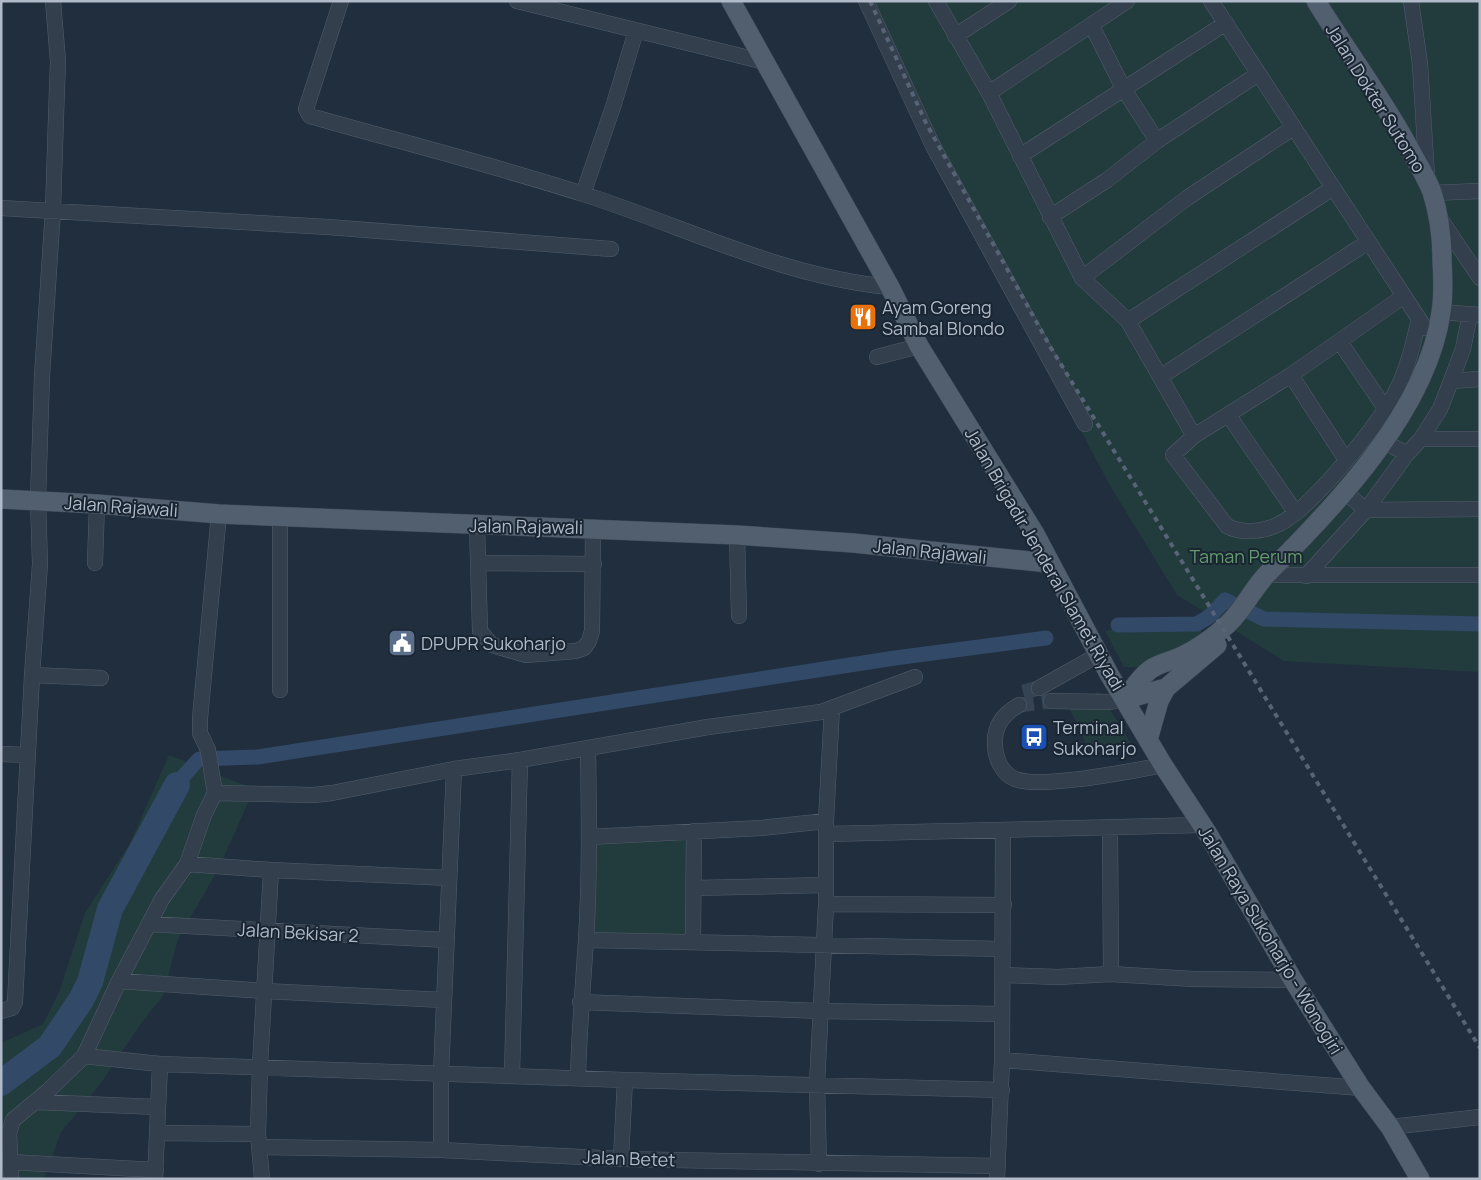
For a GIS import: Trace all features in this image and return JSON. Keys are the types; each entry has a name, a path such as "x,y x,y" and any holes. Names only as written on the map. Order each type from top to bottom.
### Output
{"main road":[{"name":"Jalan Brigadir Jenderal Slamet Riyadi","path":"731,1 890,287 919,346 1035,534 1098,655 1126,698"},
{"name":"Jalan Dokter Sutomo","path":"1126,698 1166,688 1232,626 1271,575 1345,492 1383,441 1422,375 1434,342 1441,312 1443,281 1438,217 1430,187 1389,112 1316,1"},
{"name":"Jalan Rajawali","path":"1,499 97,504 219,514 280,515 477,526 593,528 737,535 853,543 1049,564"},
{"name":"Jalan Dokter Sutomo","path":"1126,698 1141,677 1152,668 1182,656 1232,626"},
{"path":"1109,674 1135,673 1152,668"},
{"path":"1148,740 1159,701 1166,688"},
{"name":"Jalan Raya Sukoharjo - Wonogiri","path":"1126,698 1148,740 1202,825 1293,980 1361,1088 1390,1127 1420,1179"}],"street":[{"path":"1,1011 12,1008 15,1002 32,674 40,564 38,500 42,376 54,210 58,61 53,1"},
{"path":"341,1 306,109 310,116 582,194 745,254 824,276 865,285 890,287"},
{"path":"517,1 636,32 765,62"},
{"path":"866,1 933,146 1085,424"},
{"path":"936,1 989,94 1082,278 1128,321 1194,436"},
{"path":"955,36 1009,1"},
{"path":"989,94 1127,1"},
{"path":"1211,1 1434,342"},
{"path":"1411,1 1420,64 1430,187 1480,191"},
{"path":"1020,156 1226,23"},
{"path":"1092,26 1123,88 1157,140"},
{"path":"582,194 621,83 636,32"},
{"path":"1050,217 1106,180 1157,140 1258,74"},
{"path":"1082,278 1187,198 1293,128"},
{"path":"1128,321 1333,188"},
{"path":"1,208 328,227 611,249"},
{"path":"1438,217 1480,278"},
{"path":"1160,378 1368,242"},
{"path":"1404,296 1291,375 1194,436 1173,455 1227,526 1238,530 1270,528 1296,513 1346,460 1385,408 1406,369 1419,319"},
{"path":"1306,576 1366,510 1407,454 1421,439 1440,409 1464,349 1475,314 1441,312"},
{"path":"1340,342 1385,408"},
{"path":"877,357 919,346"},
{"path":"1291,375 1346,460"},
{"path":"1452,381 1480,379"},
{"path":"1228,416 1296,513"},
{"path":"1421,439 1480,439"},
{"path":"1383,441 1407,454"},
{"path":"1345,492 1366,510 1480,509"},
{"path":"95,563 97,504"},
{"path":"11,1179 11,1125 17,1116 36,1102 84,1056 119,981 162,899 187,864 204,815 214,793 208,750 200,733 200,718 219,514"},
{"path":"280,515 280,690"},
{"path":"477,526 480,630 492,645 526,655 576,651 584,648 589,641 592,631 593,528"},
{"path":"737,535 739,616"},
{"path":"478,563 594,564"},
{"path":"1271,575 1480,575"},
{"path":"1039,688 1098,655"},
{"path":"32,674 101,678"},
{"path":"214,793 314,795 372,786 454,769 520,760 708,727 809,714 832,708 916,677"},
{"path":"1021,698 1003,716 996,730 995,747 999,763 1014,778 1041,782 1163,765"},
{"path":"1051,701 1110,702 1126,698"},
{"path":"819,1164 817,1085 826,904 825,885 832,708"},
{"path":"578,1078 580,1002 586,940 590,837 588,748"},
{"path":"1,754 28,755"},
{"path":"512,1075 520,760"},
{"path":"441,1150 441,1074 454,769"},
{"path":"590,837 761,828 827,827 1003,831 1202,825"},
{"path":"1110,827 1111,974"},
{"path":"693,941 694,831"},
{"path":"998,1172 1002,1090 1003,831"},
{"path":"187,864 271,870 450,878"},
{"path":"262,1179 259,1141 260,1066 265,991 266,930 271,870"},
{"path":"694,888 825,885"},
{"path":"826,904 1004,905"},
{"name":"Jalan Bekisar 2","path":"149,924 446,940"},
{"path":"586,940 1002,949"},
{"path":"1003,975 1058,977 1111,974 1193,979 1293,980"},
{"path":"119,981 444,1000"},
{"path":"580,1002 820,1011 1002,1014"},
{"path":"84,1056 160,1064 625,1080 1002,1090"},
{"path":"1002,1060 1361,1088"},
{"path":"10,1162 156,1174 160,1064"},
{"path":"621,1159 625,1080"},
{"path":"36,1102 158,1107"},
{"path":"1390,1127 1480,1117"},
{"name":"Jalan Betet","path":"158,1134 259,1141 621,1159 819,1164 998,1172"}],"green space":[{"name":"Taman Perum","path":"860,1 1480,1 1480,672 1284,661 1177,595 1109,484 996,270"},
{"path":"1199,627 1205,639 1144,667 1124,667 1105,631 1122,628"},
{"path":"1099,692 1131,743 1087,746 1068,705"},
{"path":"169,755 254,789 219,868 178,939 163,996 142,1022 99,1086 61,1132 44,1179 1,1179 1,1043 43,1024 59,992 85,913 130,843"},
{"path":"694,831 693,941 586,940 594,833"}],"waterway":[{"path":"1118,625 1197,624 1210,616 1225,600 1264,619 1480,624"},
{"path":"178,782 199,759 258,757 895,658 1046,638"},
{"path":"1,1083 50,1046 81,1000 90,982 110,909 177,785"}],"tunnel":[{"path":"1023,692 1039,688"},
{"path":"1019,705 1051,701"}],"railway":[{"path":"870,1 926,123 1051,348 1480,1048"}],"place":[{"name":"Ayam Goreng Sambal Blondo","path":"863,317"},
{"name":"DPUPR Sukoharjo","path":"402,643"},
{"name":"Terminal Sukoharjo","path":"1034,737"}]}
